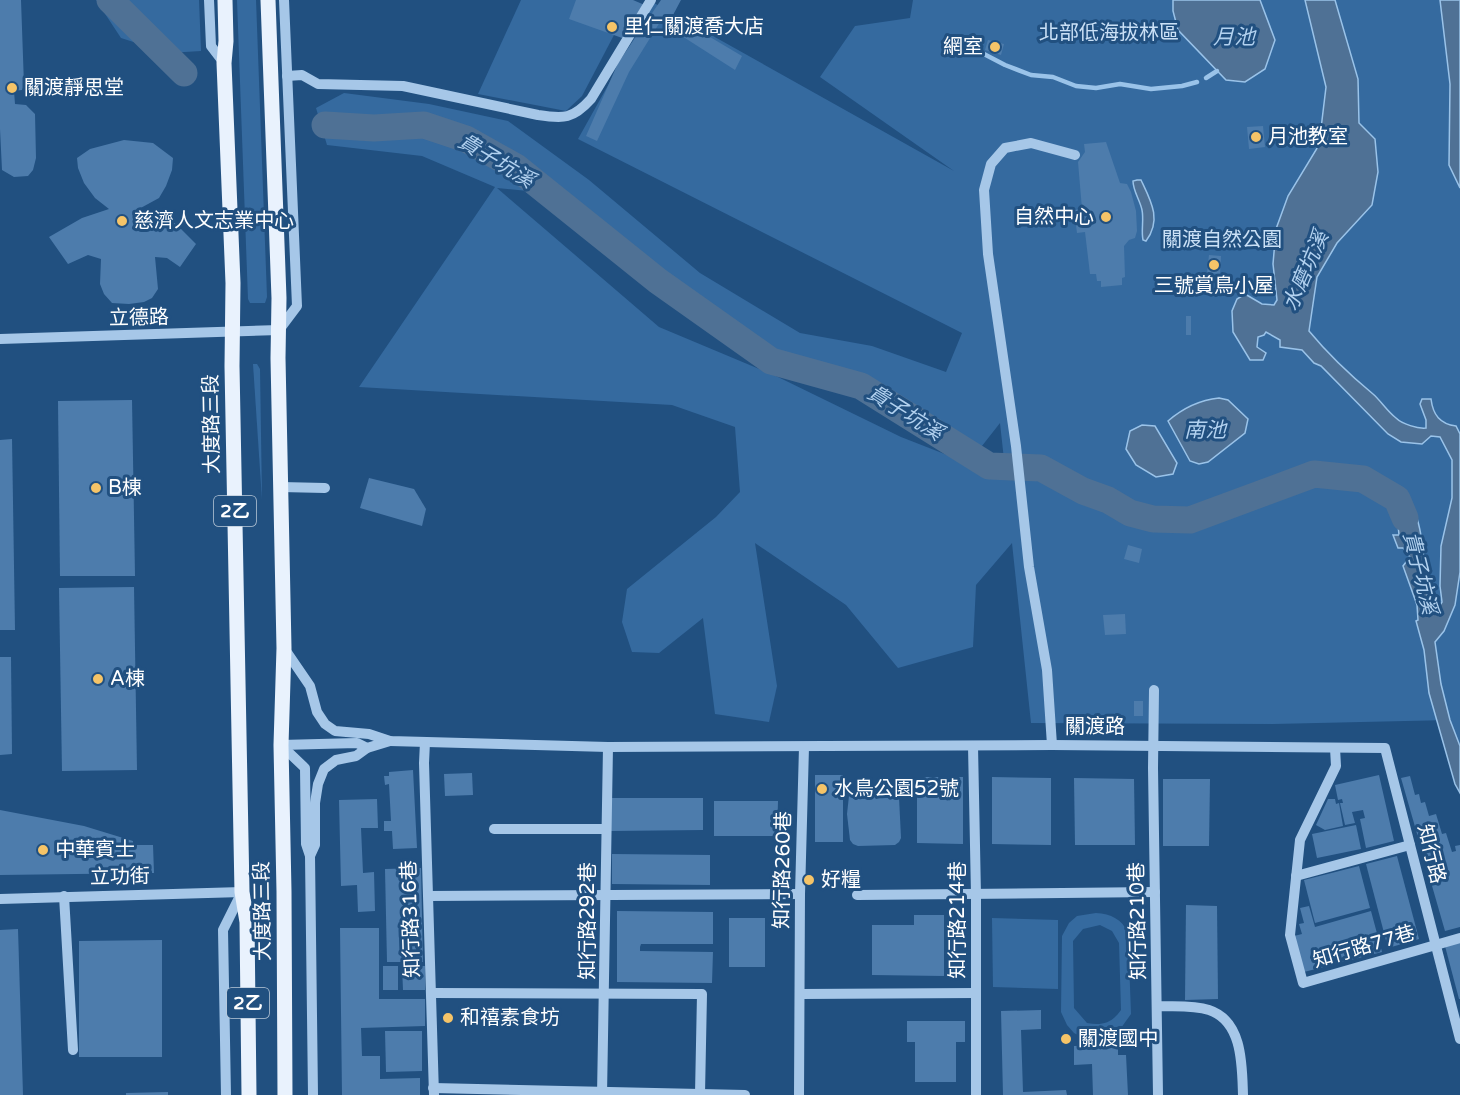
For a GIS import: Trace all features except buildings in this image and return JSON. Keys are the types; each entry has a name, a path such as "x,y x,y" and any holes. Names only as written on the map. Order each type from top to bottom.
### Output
{"main road":[{"name":"2乙","path":"224,63 225,0"},
{"name":"大度路三段","path":"268,0 279,330 284,648 281,745 285,1089"},
{"name":"大度路三段","path":"224,63 233,283 242,892 247,922 249,1090"}],"street":[{"path":"209,0 211,46 224,63"},
{"path":"279,330 297,306 284,0"},
{"path":"287,82 302,75 318,84 403,86 558,118 569,117 581,110 591,99 651,0"},
{"path":"1052,745 1047,670 1029,567 1010,405 988,254 984,190 992,164 1005,148 1031,143 1075,155"},
{"name":"立德路","path":"0,339 279,330"},
{"path":"281,487 325,488"},
{"path":"284,648 310,686 317,712 325,724 335,731 369,734 390,741"},
{"name":"知行路210巷","path":"1154,690 1158,1095"},
{"path":"310,856 315,845 315,803 318,784 324,769 336,760 356,756 368,748 390,741"},
{"name":"關渡路","path":"390,741 608,747 1154,745 1385,748"},
{"name":"知行路316巷","path":"425,742 434,1091"},
{"path":"281,745 357,743 368,748"},
{"path":"281,745 305,768 306,844 310,856 313,1095"},
{"name":"知行路214巷","path":"973,746 976,1095"},
{"name":"知行路292巷","path":"602,1093 608,747"},
{"name":"知行路260巷","path":"799,1095 800,894 804,747"},
{"path":"1335,748 1336,766 1300,840 1296,876 1410,845"},
{"name":"知行路","path":"1385,748 1460,1037"},
{"path":"494,829 606,829"},
{"name":"知行路77巷","path":"1296,876 1290,934 1303,983 1460,938"},
{"name":"立功街","path":"0,899 242,892"},
{"name":"大度路三段","path":"226,1095 224,930 242,892"},
{"path":"857,895 1155,892"},
{"path":"429,896 800,894"},
{"path":"64,896 73,1050"},
{"path":"432,993 702,994 700,1094"},
{"path":"801,994 976,993"},
{"path":"1158,1006 1207,1009 1219,1014 1230,1026 1239,1044 1243,1095"},
{"path":"434,1091 745,1095"}],"green space":[{"path":"96,0 199,0 201,51 168,53 121,38"},
{"path":"237,0 256,0 267,297 265,303 250,303 248,299"},
{"path":"521,0 576,0 614,35 582,96 566,111 478,94"},
{"name":"關渡自然公園","path":"913,0 1460,0 1460,746 1450,720 1273,724 1031,723 1012,543 976,585 973,647 898,668 846,605 755,543 777,686 769,722 715,714 703,618 659,653 632,652 622,622 627,589 716,517 740,492 735,427 672,405 359,387 495,187 422,156 327,145 316,108 344,93 429,104 508,121 589,180 700,273 800,333 872,346 946,372 962,333 578,139 654,3 954,171 820,77 855,26 910,18","holes":["497,188 568,195 658,275 769,347 852,377 978,451 1000,423 1006,478 901,437 778,377 659,327"]},
{"path":"253,364 257,364 260,369 262,500"},
{"path":"1096,913 1111,916 1123,924 1128,933 1131,1014 1116,1035 1101,1040 1086,1039 1074,1033 1061,1012 1062,936 1069,923 1077,916","holes":["1100,925 1112,931 1119,943 1121,1010 1106,1023 1087,1023 1074,1008 1073,941 1083,929"]},
{"path":"992,918 1058,920 1058,989 993,987"}],"water":[{"name":"月池","path":"1173,0 1260,0 1275,40 1265,69 1245,82 1226,80 1178,30 1173,11"},
{"name":"水磨坑溪","path":"1305,0 1335,0 1358,79 1359,123 1375,139 1378,172 1372,205 1337,243 1317,277 1309,331 1339,364 1399,420 1410,426 1426,428 1426,420 1420,404 1422,399 1431,399 1438,418 1456,426 1460,434 1460,572 1455,605 1444,631 1435,642 1441,684 1450,720 1460,746 1460,793 1455,784 1429,693 1424,650 1416,621 1418,620 1417,605 1403,566 1410,557 1403,548 1398,548 1393,535 1399,535 1397,514 1389,505 1384,490 1396,490 1402,493 1410,502 1416,515 1423,550 1430,614 1437,610 1442,602 1441,546 1452,498 1452,460 1440,437 1431,436 1422,444 1401,442 1388,434 1321,366 1314,363 1302,350 1280,347 1280,340 1266,332 1258,337 1257,347 1266,353 1263,360 1250,360 1233,332 1232,311 1237,299 1245,294 1262,304 1274,305 1277,300 1273,264 1276,229 1288,196 1319,145 1326,87"},
{"path":"1440,0 1460,0 1460,188 1449,165 1450,84"},
{"path":"1141,180 1153,210 1153,226 1146,241 1142,236 1142,210 1133,185 1133,181"},
{"name":"南池","path":"1219,398 1228,400 1248,419 1245,433 1208,462 1199,464 1190,461 1168,421 1192,405"},
{"path":"1142,425 1155,426 1177,463 1173,474 1156,477 1136,465 1126,449 1130,431"}],"waterway":[{"name":"貴子坑溪","path":"110,0 184,73"},
{"path":"982,53 1031,75 1053,77 1076,86 1096,88 1120,84 1151,89 1197,82"},
{"path":"1206,78 1217,71"},
{"name":"貴子坑溪","path":"325,125 374,128 424,125 466,139 516,167 658,281 771,361 861,386 989,466 1041,468 1130,513 1153,519 1190,520 1314,474 1363,479 1397,499 1405,518"}],"place":[{"name":"里仁關渡喬大店","path":"612,27"},
{"name":"網室","path":"995,47"},
{"name":"關渡靜思堂","path":"12,88"},
{"name":"月池教室","path":"1256,137"},
{"name":"自然中心","path":"1106,217"},
{"name":"慈濟人文志業中心","path":"122,221"},
{"name":"三號賞鳥小屋","path":"1214,265"},
{"name":"B棟","path":"96,488"},
{"name":"A棟","path":"98,679"},
{"name":"水鳥公園52號","path":"822,789"},
{"name":"中華賓士","path":"43,850"},
{"name":"好糧","path":"809,880"},
{"name":"和禧素食坊","path":"448,1018"},
{"name":"關渡國中","path":"1066,1039"}],"park label":[{"name":"北部低海拔林區","path":"1109,33"}]}
